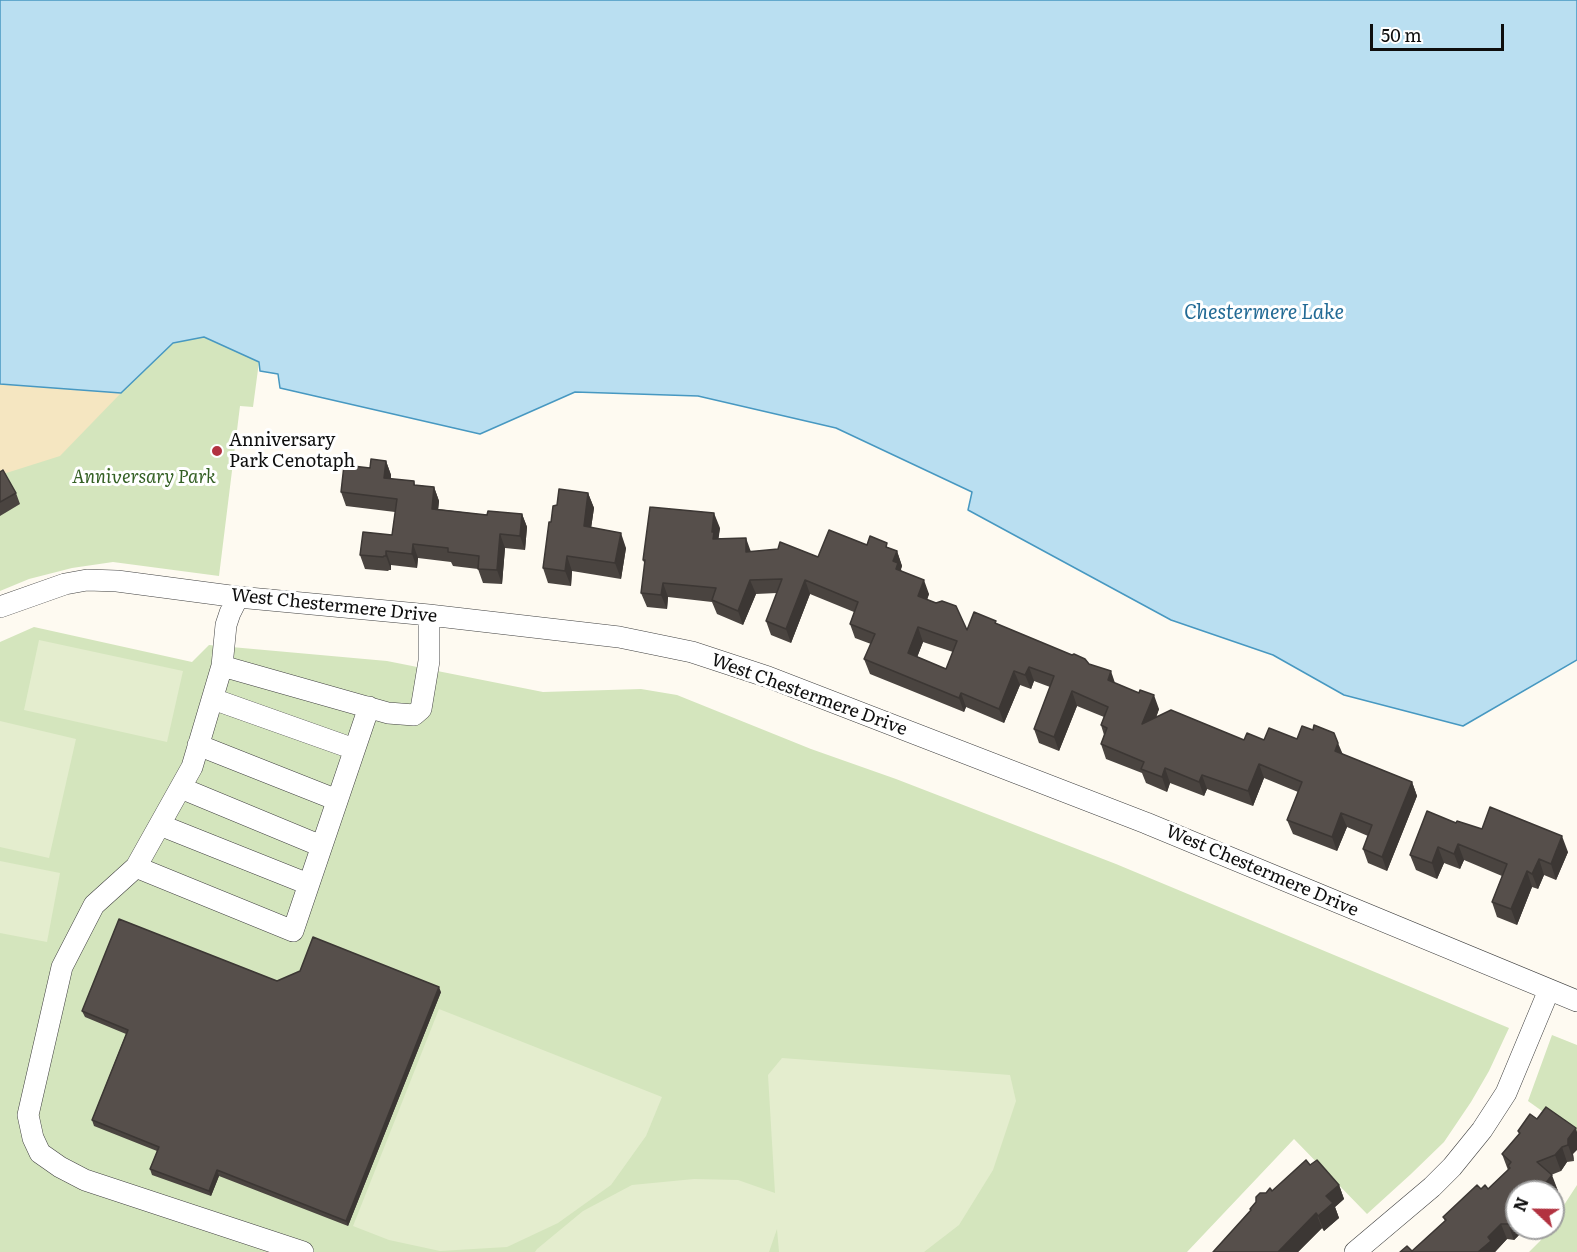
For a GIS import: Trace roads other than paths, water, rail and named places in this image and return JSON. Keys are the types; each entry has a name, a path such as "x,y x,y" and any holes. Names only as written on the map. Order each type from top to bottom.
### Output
{"street":[{"name":"West Chestermere Drive","path":"0,607 65,584 87,580 117,581 238,597 429,615 620,637 692,652 768,678 1146,823 1577,1001"},
{"path":"238,597 226,625 222,666 192,767 136,867 94,905 62,967 28,1115 33,1138 40,1153 85,1180 303,1252"},
{"path":"222,666 388,713 414,715 421,709 429,662 429,615"},
{"path":"213,699 354,748"},
{"path":"136,867 292,931 369,707"},
{"path":"198,745 337,800"},
{"path":"181,788 321,846"},
{"path":"160,825 308,884"},
{"path":"1355,1252 1432,1187 1452,1167 1482,1130 1506,1093 1548,990"}],"water":[{"name":"Chestermere Lake","path":"0,0 1577,0 1577,660 1463,726 1344,695 1273,655 1171,620 968,510 972,492 836,428 698,396 575,392 480,434 280,388 278,374 260,371 259,362 204,337 173,343 121,393 0,384"}],"place":[{"name":"Anniversary Park Cenotaph","path":"217,451"}],"park label":[{"name":"Anniversary Park","path":"144,478"}]}
